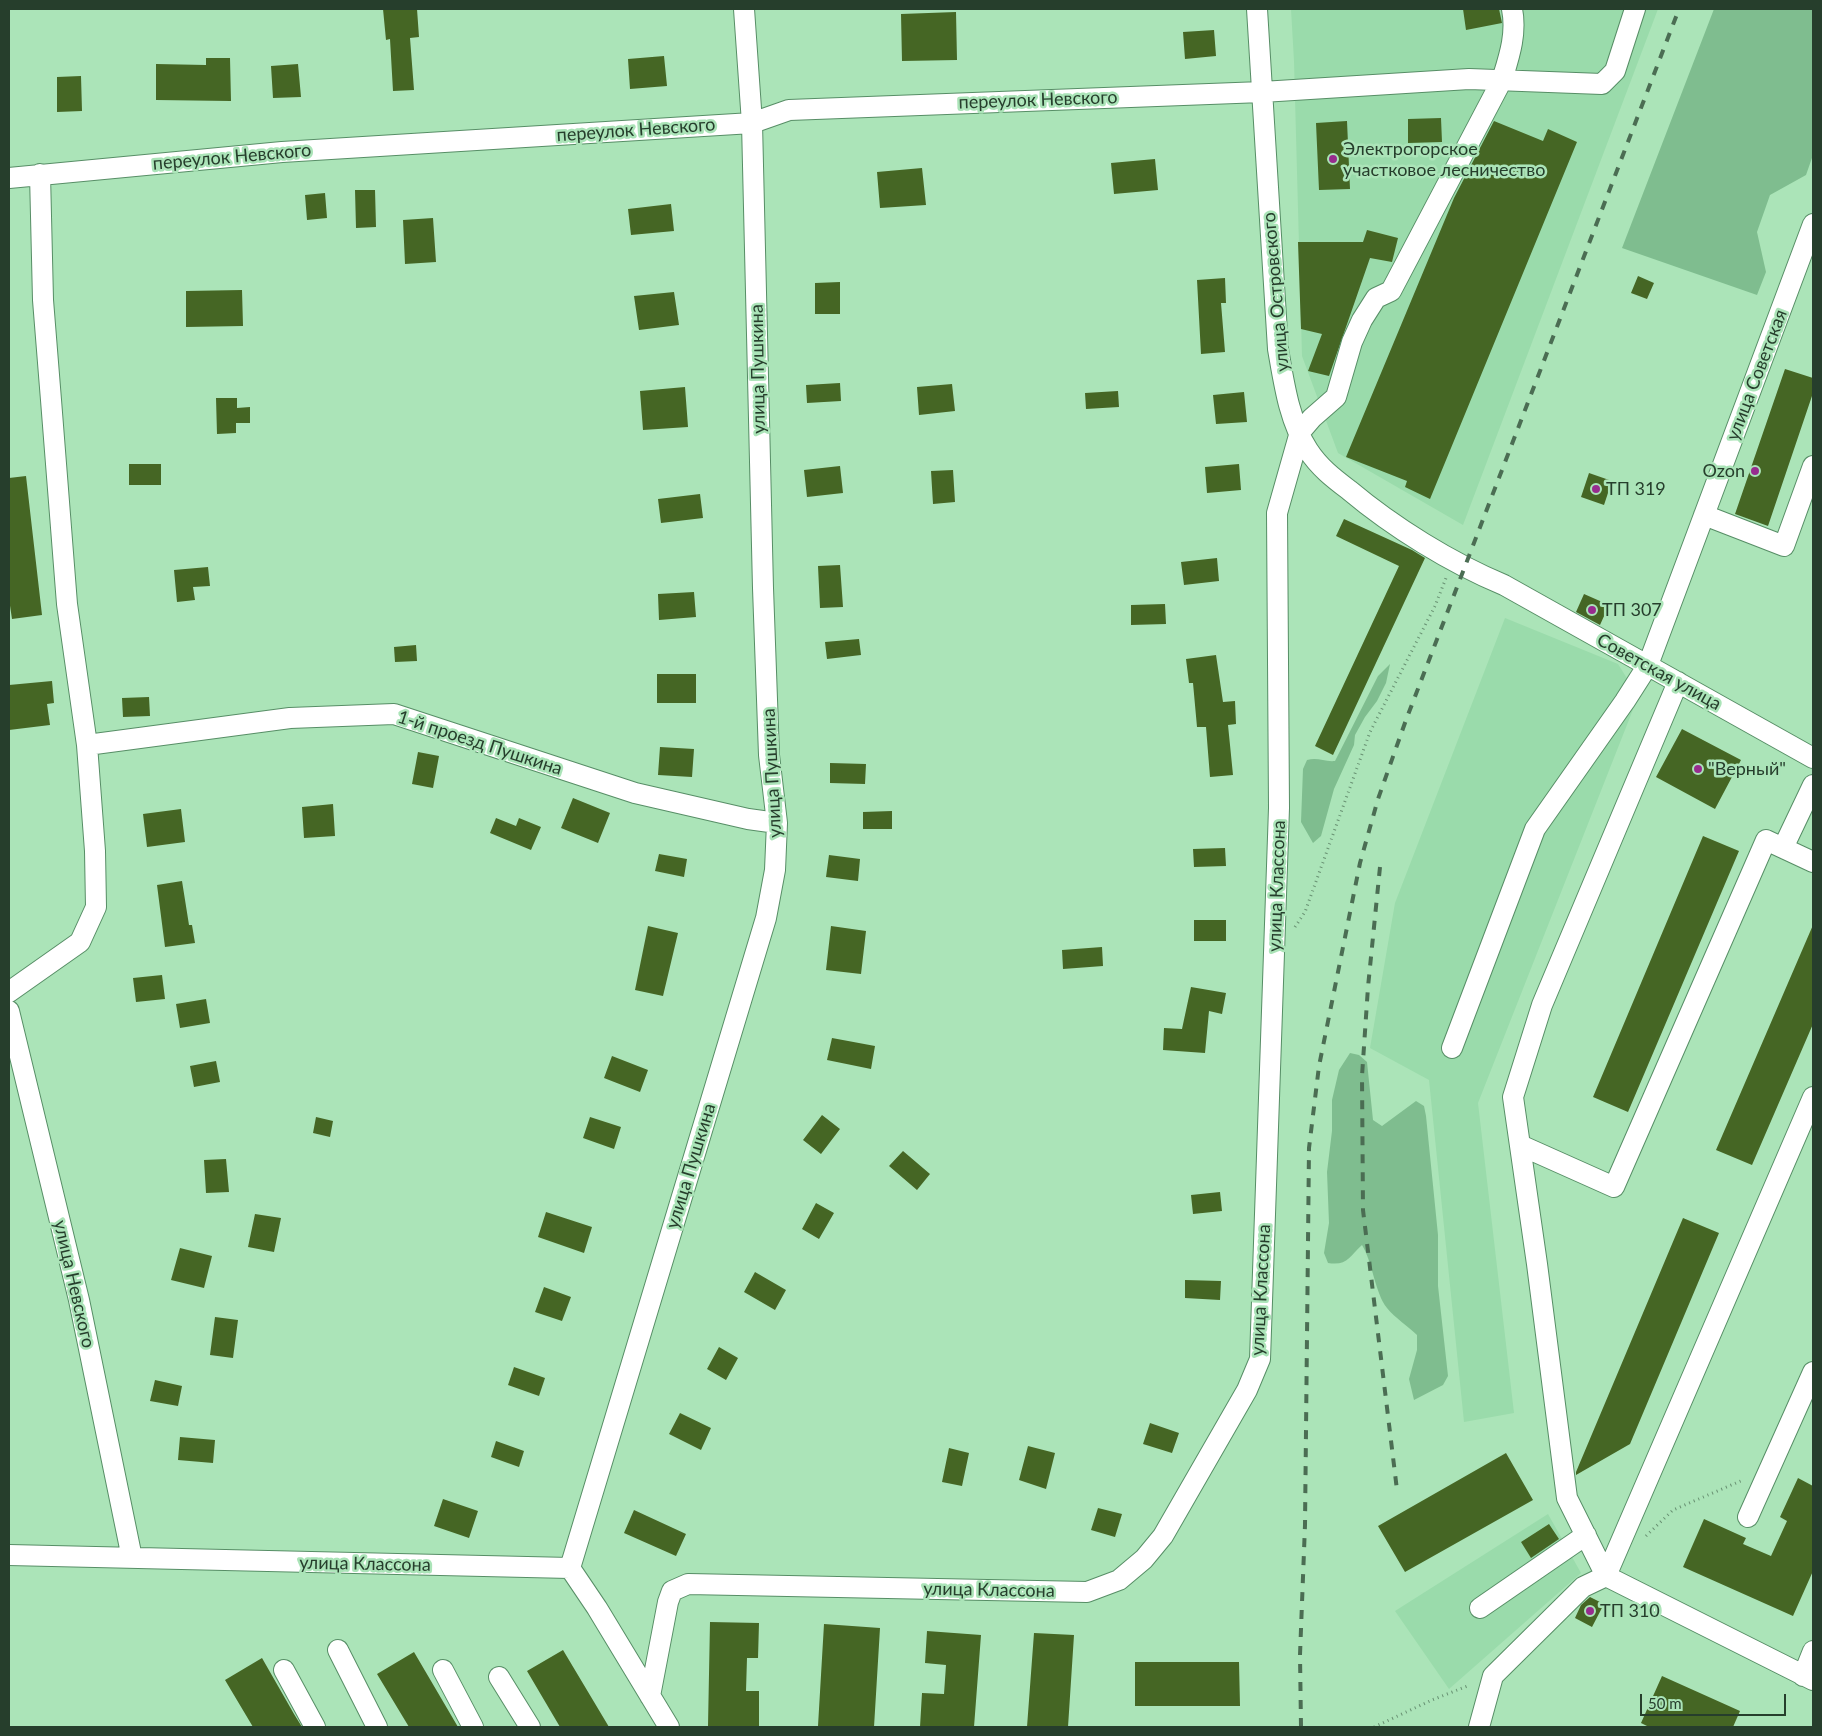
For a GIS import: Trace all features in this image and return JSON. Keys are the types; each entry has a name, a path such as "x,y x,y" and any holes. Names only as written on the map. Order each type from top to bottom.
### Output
{"street":[{"name":"улица Пушкина","path":"570,1568 766,918 775,870 777,823 769,755 763,588 752,123 744,9"},
{"name":"улица Островского","path":"1257,9 1278,349 1286,393 1300,432 1308,450 1323,470 1374,512 1480,575 1504,585"},
{"path":"1300,432 1312,418 1336,397 1352,342 1362,320 1376,298 1391,291 1502,80 1512,46 1514,19 1512,9"},
{"name":"переулок Невского","path":"9,178 292,152 752,123 789,110 1262,92 1469,79 1602,84 1615,71 1634,9"},
{"path":"9,992 80,942 96,907 95,851 87,745 67,604 43,300 40,174"},
{"name":"улица Советская","path":"1452,1048 1535,829 1626,701 1648,665 1813,224"},
{"name":"улица Классона","path":"650,1696 668,1602 672,1591 688,1584 1087,1592 1119,1580 1144,1559 1163,1536 1247,1390 1260,1359 1280,808 1277,513 1300,432"},
{"path":"1704,516 1784,546 1813,466"},
{"name":"Советская улица","path":"1504,585 1813,758"},
{"path":"1678,682 1542,1005 1513,1097 1567,1498 1606,1576 1808,1678 1813,1651"},
{"name":"1-й проезд Пушкина","path":"87,745 290,718 394,714 635,793 748,819 777,823"},
{"path":"1783,848 1813,785"},
{"path":"1520,1145 1614,1187 1766,840 1813,862"},
{"name":"улица Невского","path":"9,1011 79,1300 132,1558"},
{"path":"1479,1727 1493,1676 1583,1587 1606,1576 1812,1103"},
{"path":"1748,1518 1813,1372"},
{"path":"1480,1608 1586,1535"},
{"name":"улица Классона","path":"9,1555 570,1568"},
{"path":"570,1568 597,1608 669,1727"},
{"path":"338,1650 376,1727"},
{"path":"284,1670 315,1727"},
{"path":"443,1670 473,1727"},
{"path":"498,1677 530,1727"}],"path":[{"path":"1294,928 1305,912 1370,732 1435,606 1454,560"},
{"path":"1639,1542 1673,1510 1769,1470"},
{"path":"1374,1727 1432,1700 1493,1676"}],"shaded area":[{"path":"1291,9 1658,9 1463,525 1338,453 1302,356"},
{"path":"1714,9 1813,9 1813,155 1806,175 1770,195 1757,232 1766,272 1757,295 1622,248"},
{"path":"1505,618 1618,664 1628,680 1617,694 1634,707 1478,1103 1514,1413 1464,1422 1429,1080 1370,1048 1395,903"},
{"path":"1390,664 1386,683 1355,735 1354,745 1334,789 1321,836 1313,843 1301,822 1303,769 1307,760 1335,761 1378,676"},
{"path":"1350,1053 1359,1055 1367,1062 1373,1120 1382,1126 1416,1101 1424,1106 1426,1116 1438,1235 1438,1286 1448,1376 1443,1385 1414,1400 1409,1379 1417,1350 1417,1335 1394,1315 1383,1302 1362,1245 1347,1260 1340,1263 1328,1263 1324,1253 1329,1223 1327,1172 1332,1131 1332,1100 1339,1070"},
{"path":"1548,1514 1581,1573 1449,1689 1395,1611"}],"building":[{"path":"383,9 417,9 419,37 410,38 414,90 393,91 390,39 386,40"},
{"path":"1463,9 1499,9 1502,23 1466,30"},
{"path":"956,12 957,60 902,61 901,14"},
{"path":"1214,30 1216,56 1185,59 1183,32"},
{"path":"664,56 667,86 630,89 628,59"},
{"path":"206,58 230,58 231,101 156,100 156,64 206,65"},
{"path":"298,64 301,97 273,98 271,66"},
{"path":"81,76 82,111 57,112 57,77"},
{"path":"1441,118 1442,142 1408,143 1408,119"},
{"path":"1347,121 1350,189 1319,190 1316,123"},
{"path":"1494,121 1543,141 1548,129 1577,142 1430,499 1405,487 1407,481 1346,457 1454,198"},
{"path":"1155,159 1158,190 1114,194 1111,163"},
{"path":"922,168 926,205 880,208 877,172"},
{"path":"355,190 375,190 376,227 356,228"},
{"path":"325,193 327,218 307,220 305,195"},
{"path":"671,204 674,231 631,235 628,209"},
{"path":"433,218 436,262 405,264 403,220"},
{"path":"1367,230 1398,238 1392,262 1370,258 1329,376 1308,371 1322,334 1301,329 1298,242 1363,242"},
{"path":"1638,276 1654,283 1647,299 1631,293"},
{"path":"1225,278 1226,303 1221,303 1225,352 1201,354 1197,280"},
{"path":"840,282 840,314 815,314 815,283"},
{"path":"242,290 243,326 186,327 186,291"},
{"path":"674,292 679,325 639,330 634,296"},
{"path":"1785,369 1813,378 1813,393 1768,526 1735,514"},
{"path":"840,383 841,401 807,403 806,385"},
{"path":"952,384 955,411 919,415 917,387"},
{"path":"685,387 688,427 643,430 640,391"},
{"path":"1118,391 1119,407 1086,409 1085,393"},
{"path":"1244,392 1247,422 1216,424 1213,395"},
{"path":"216,398 237,398 237,408 250,407 250,423 236,423 236,433 217,434"},
{"path":"129,464 161,464 161,485 129,485"},
{"path":"1239,464 1241,490 1207,493 1205,467"},
{"path":"840,466 843,493 807,497 804,470"},
{"path":"953,470 955,502 933,504 931,471"},
{"name":"ТП 319","path":"1589,473 1612,481 1604,505 1581,497"},
{"path":"26,476 42,615 12,619 9,599 9,478"},
{"path":"700,494 703,518 661,523 658,499"},
{"path":"1344,519 1412,550 1425,558 1333,755 1315,746 1399,566 1336,536"},
{"path":"1217,558 1219,581 1184,585 1181,562"},
{"path":"840,565 843,607 820,608 818,566"},
{"path":"208,567 210,586 193,587 195,600 177,602 174,570"},
{"path":"694,592 696,617 659,620 658,594"},
{"name":"ТП 307","path":"1584,594 1609,605 1600,625 1576,612"},
{"path":"1165,604 1166,624 1131,625 1131,605"},
{"path":"859,639 861,655 827,659 825,642"},
{"path":"416,645 417,661 395,662 394,647"},
{"path":"1216,655 1223,702 1235,701 1236,724 1228,725 1233,775 1210,777 1206,727 1197,727 1193,683 1189,683 1186,659"},
{"path":"657,674 696,674 696,703 657,703"},
{"path":"52,681 54,703 47,704 50,725 9,730 9,685"},
{"path":"149,697 150,716 123,717 122,698"},
{"name":"\"Верный\"","path":"1682,729 1741,760 1715,809 1656,777"},
{"path":"660,747 694,749 692,777 658,775"},
{"path":"418,752 439,756 433,788 412,784"},
{"path":"830,763 866,764 865,784 830,783"},
{"path":"573,798 610,813 598,843 561,828"},
{"path":"333,804 335,836 304,838 302,807"},
{"path":"181,809 185,842 147,847 143,814"},
{"path":"892,811 892,829 863,829 863,812"},
{"path":"496,818 516,826 519,818 541,827 531,850 490,833"},
{"path":"1703,836 1739,851 1628,1112 1593,1097"},
{"path":"1225,848 1226,866 1194,867 1193,849"},
{"path":"659,854 687,859 684,877 655,871"},
{"path":"829,855 860,859 858,881 826,877"},
{"path":"182,881 189,925 192,925 195,943 165,947 157,885"},
{"path":"1194,920 1226,920 1226,941 1194,941"},
{"path":"1813,925 1813,1024 1752,1165 1716,1150"},
{"path":"648,926 678,933 663,996 635,990"},
{"path":"831,926 866,931 861,974 826,970"},
{"path":"1102,947 1103,966 1063,969 1062,950"},
{"path":"162,975 165,999 136,1002 133,978"},
{"path":"1191,987 1226,993 1222,1014 1209,1011 1205,1053 1163,1050 1164,1028 1182,1029"},
{"path":"206,999 210,1023 180,1028 176,1004"},
{"path":"832,1038 875,1046 871,1069 827,1060"},
{"path":"612,1056 648,1070 640,1092 604,1078"},
{"path":"216,1061 220,1082 194,1087 190,1066"},
{"path":"822,1115 840,1129 821,1154 803,1140"},
{"path":"316,1117 333,1121 330,1137 313,1133"},
{"path":"590,1117 621,1127 614,1149 583,1138"},
{"path":"903,1151 930,1174 917,1190 889,1166"},
{"path":"226,1159 229,1192 206,1193 204,1160"},
{"path":"1220,1192 1222,1211 1193,1214 1191,1195"},
{"path":"816,1203 834,1213 819,1239 802,1229"},
{"path":"546,1212 592,1227 584,1253 538,1237"},
{"path":"255,1214 281,1218 274,1252 248,1247"},
{"path":"1683,1218 1719,1233 1630,1444 1576,1475 1576,1472"},
{"path":"180,1248 212,1256 204,1288 171,1280"},
{"path":"755,1272 786,1290 775,1310 744,1292"},
{"path":"1185,1280 1221,1281 1220,1300 1185,1298"},
{"path":"544,1287 571,1297 562,1321 535,1312"},
{"path":"215,1317 238,1320 233,1358 210,1355"},
{"path":"719,1347 738,1358 726,1380 707,1369"},
{"path":"514,1367 545,1378 539,1396 508,1385"},
{"path":"155,1380 182,1386 178,1406 150,1401"},
{"path":"680,1413 711,1428 701,1450 669,1434"},
{"path":"1150,1423 1179,1433 1172,1453 1143,1444"},
{"path":"180,1437 215,1440 213,1463 178,1460"},
{"path":"496,1441 524,1451 519,1467 491,1457"},
{"path":"1028,1446 1055,1453 1046,1489 1019,1480"},
{"path":"949,1448 969,1453 962,1486 942,1482"},
{"path":"1506,1453 1533,1500 1405,1572 1378,1526"},
{"path":"1798,1478 1813,1486 1813,1571 1793,1616 1683,1567 1704,1519 1746,1538 1743,1544 1771,1556 1787,1521 1780,1517"},
{"path":"443,1499 478,1511 469,1538 434,1526"},
{"path":"1098,1508 1122,1514 1115,1537 1091,1530"},
{"path":"634,1510 686,1534 676,1556 624,1533"},
{"path":"1549,1524 1559,1539 1531,1558 1521,1542"},
{"name":"ТП 310","path":"1590,1597 1604,1604 1592,1627 1575,1618 1581,1605"},
{"path":"710,1622 759,1623 758,1658 747,1658 746,1691 759,1691 759,1727 708,1726"},
{"path":"824,1624 880,1628 874,1727 818,1726"},
{"path":"927,1631 981,1635 974,1727 920,1727 922,1693 944,1694 946,1665 925,1663"},
{"path":"1034,1633 1074,1635 1068,1727 1027,1727"},
{"path":"563,1650 609,1727 560,1727 527,1671"},
{"path":"414,1652 458,1727 409,1727 377,1674"},
{"path":"262,1658 302,1727 253,1727 225,1680"},
{"path":"1135,1662 1239,1662 1240,1706 1135,1706"},
{"path":"1662,1676 1740,1711 1733,1727 1649,1727 1641,1723"}],"railway":[{"path":"1301,1727 1300,1655 1305,1525 1309,1148 1319,1066 1360,863 1378,799 1406,720 1679,9"},
{"path":"1380,867 1368,987 1362,1076 1363,1210 1397,1490"}],"place":[{"name":"Электрогорское участковое лесничество","path":"1333,159"},
{"name":"Ozon","path":"1755,471"},
{"name":"ТП 319","path":"1596,489"},
{"name":"ТП 307","path":"1592,610"},
{"name":"\"Верный\"","path":"1698,769"},
{"name":"ТП 310","path":"1590,1611"}]}
